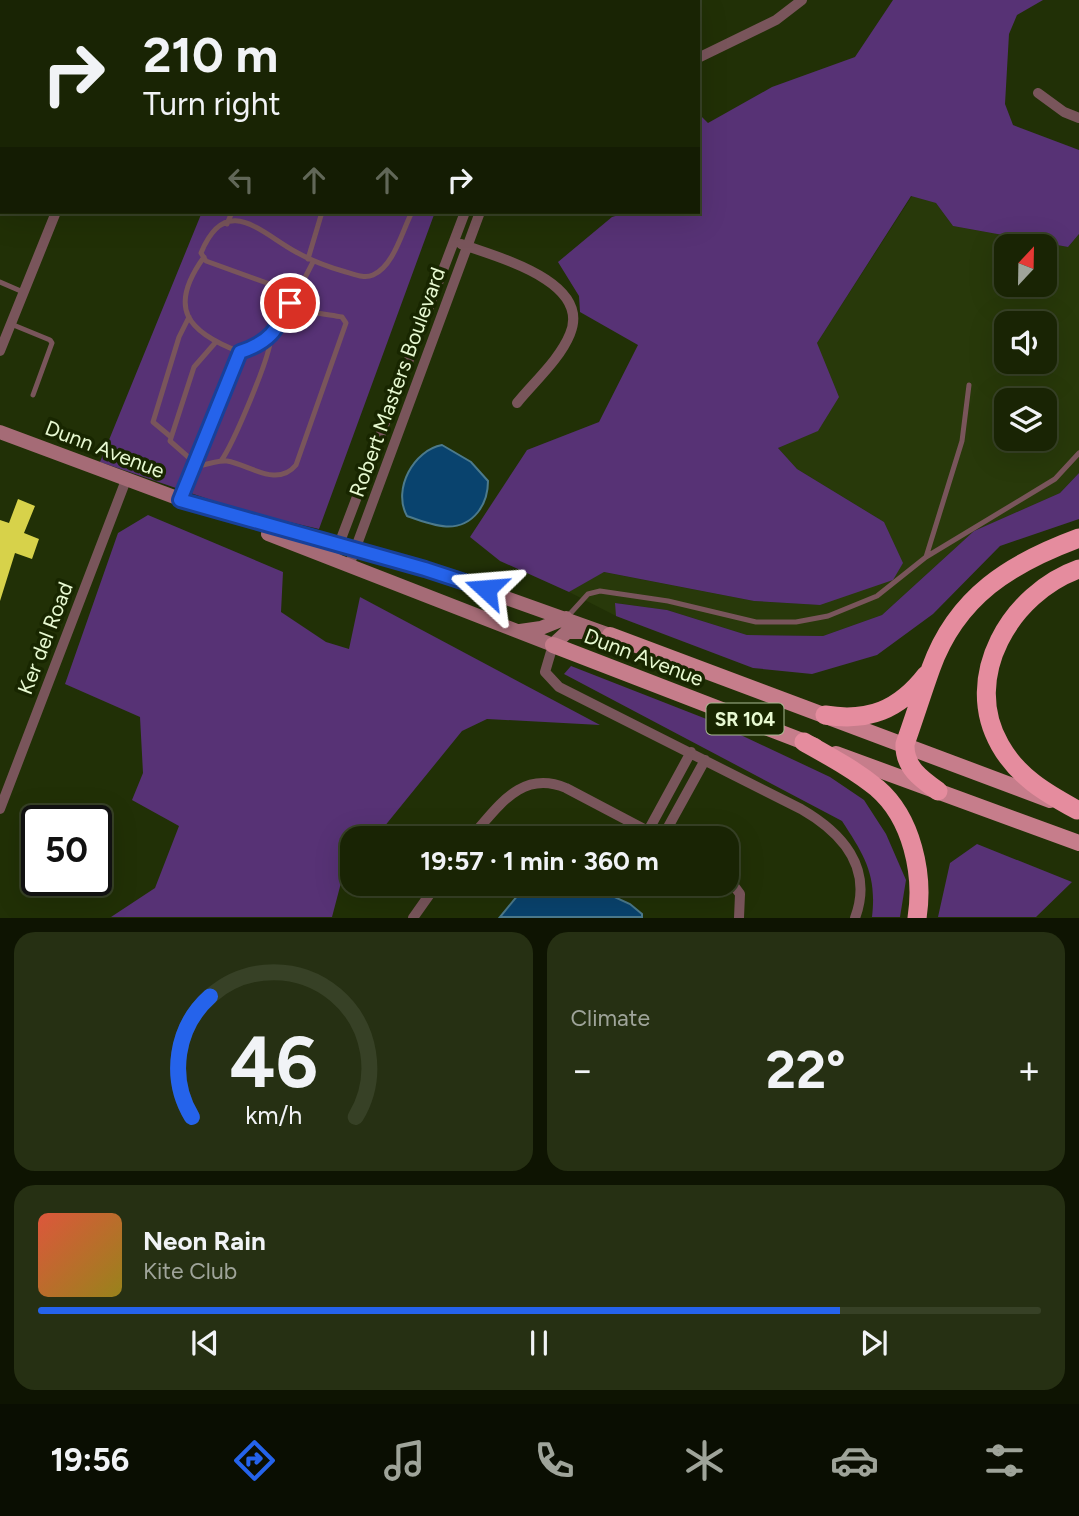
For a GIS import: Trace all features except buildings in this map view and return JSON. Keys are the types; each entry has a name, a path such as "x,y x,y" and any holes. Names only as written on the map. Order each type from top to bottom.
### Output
{"highway":[{"path":"938,791 912,769 905,755 905,744 930,669 952,625 990,582 1041,552 1079,538"},
{"path":"1078,811 1025,778 1010,760 999,744 990,720 986,681 993,655 1008,624 1042,589 1079,569"},
{"path":"825,715 861,717 889,709 913,691 930,669"},
{"path":"804,741 870,783 894,809 911,842 917,862 920,901 917,918"}],"main road":[{"name":"Dunn Avenue","path":"0,432 180,500 336,552 355,550 425,569 566,618 1078,811"},
{"name":"Dunn Avenue","path":"336,552 349,566 804,741 1079,843"},
{"path":"519,632 541,628 566,618"},
{"path":"553,645 567,632 579,630 610,635"}],"street":[{"path":"700,57 776,20 802,0"},
{"path":"1038,93 1064,112 1079,118"},
{"path":"0,351 55,214"},
{"name":"Robert Masters Boulevard","path":"336,552 464,214"},
{"name":"Robert Masters Boulevard","path":"349,566 479,214"},
{"path":"454,241 547,280 563,292 571,304 572,327 564,347 517,403"},
{"name":"Ker del Road","path":"0,809 126,480"},
{"path":"553,645 545,672 559,687 801,808 836,832 855,863 860,879 861,895 855,918"},
{"path":"651,826 691,752"},
{"path":"669,826 705,760"},
{"path":"481,826 513,792 533,783 554,783 638,826"},
{"path":"739,893 739,918"},
{"path":"413,918 429,896"}],"lane":[{"path":"227,224 231,214"},
{"path":"220,461 237,432 266,358 271,337 297,293 310,260 322,214"},
{"path":"289,303 285,293 278,287 206,261 201,253 208,238 220,226 251,223 310,260 363,277 374,275 396,247 411,214"},
{"path":"204,257 192,273 184,292 184,309 189,317 215,343 240,352 259,346 271,337"},
{"path":"0,282 24,292"},
{"path":"194,465 220,461 273,475 286,473 296,465 346,323 342,317 289,303"},
{"path":"171,437 153,422 179,337 189,317"},
{"path":"11,324 52,343 33,395"},
{"path":"194,465 170,441 194,366 215,343"},
{"path":"180,500 240,352"},
{"path":"926,556 962,441 969,385"},
{"path":"566,618 588,594 600,591 668,601 756,622 811,620 844,610 877,596 926,556 1055,479 1079,453"}],"shaded area":[{"path":"893,0 1043,0 1017,15 1009,34 1005,104 1013,125 1079,150 1079,234 1068,247 1057,245 1057,234 997,234 953,226 936,203 911,196 817,343 839,397 818,431 778,448 797,469 884,522 903,563 893,580 820,605 754,601 604,572 569,592 500,561 470,537 527,450 599,422 638,345 580,312 579,296 558,262 612,217 622,214 700,214 700,115 708,123 772,87 855,57"},
{"path":"912,196 936,203 953,226 997,234 994,234 994,298 1057,298 1057,245 1068,247 1079,234 1079,473 1060,493 974,531 882,615 823,636 747,635 667,610 616,603 616,616 569,592 603,572 754,601 820,605 884,522 797,469 778,448 817,431 817,343"},
{"path":"201,214 434,214 319,529 246,512 100,462"},
{"path":"1079,473 1079,519 1000,546 933,614 877,655 812,674 753,668 616,616 615,603 667,610 747,635 823,636 882,615 974,531 1060,493"},
{"path":"148,515 283,572 281,612 326,642 349,649 360,597 600,725 487,719 462,731 385,826 340,826 340,887 332,917 111,917 155,888 179,826 132,800 143,773 140,717 65,684 118,533"},
{"path":"571,666 709,720 830,777 864,800 886,834 906,880 900,917 872,917 871,877 857,844 842,821 564,674"},
{"path":"977,844 1072,882 1036,917 938,917 950,863"}],"water":[{"path":"442,445 471,462 488,481 486,498 478,512 471,519 454,526 435,525 407,516 403,505 402,494 408,472 423,454"},
{"path":"517,896 612,896 630,904 642,914 642,917 500,917"}],"route":[{"path":"290,303 271,337 259,346 240,352 180,500 425,569 486,589"}]}
